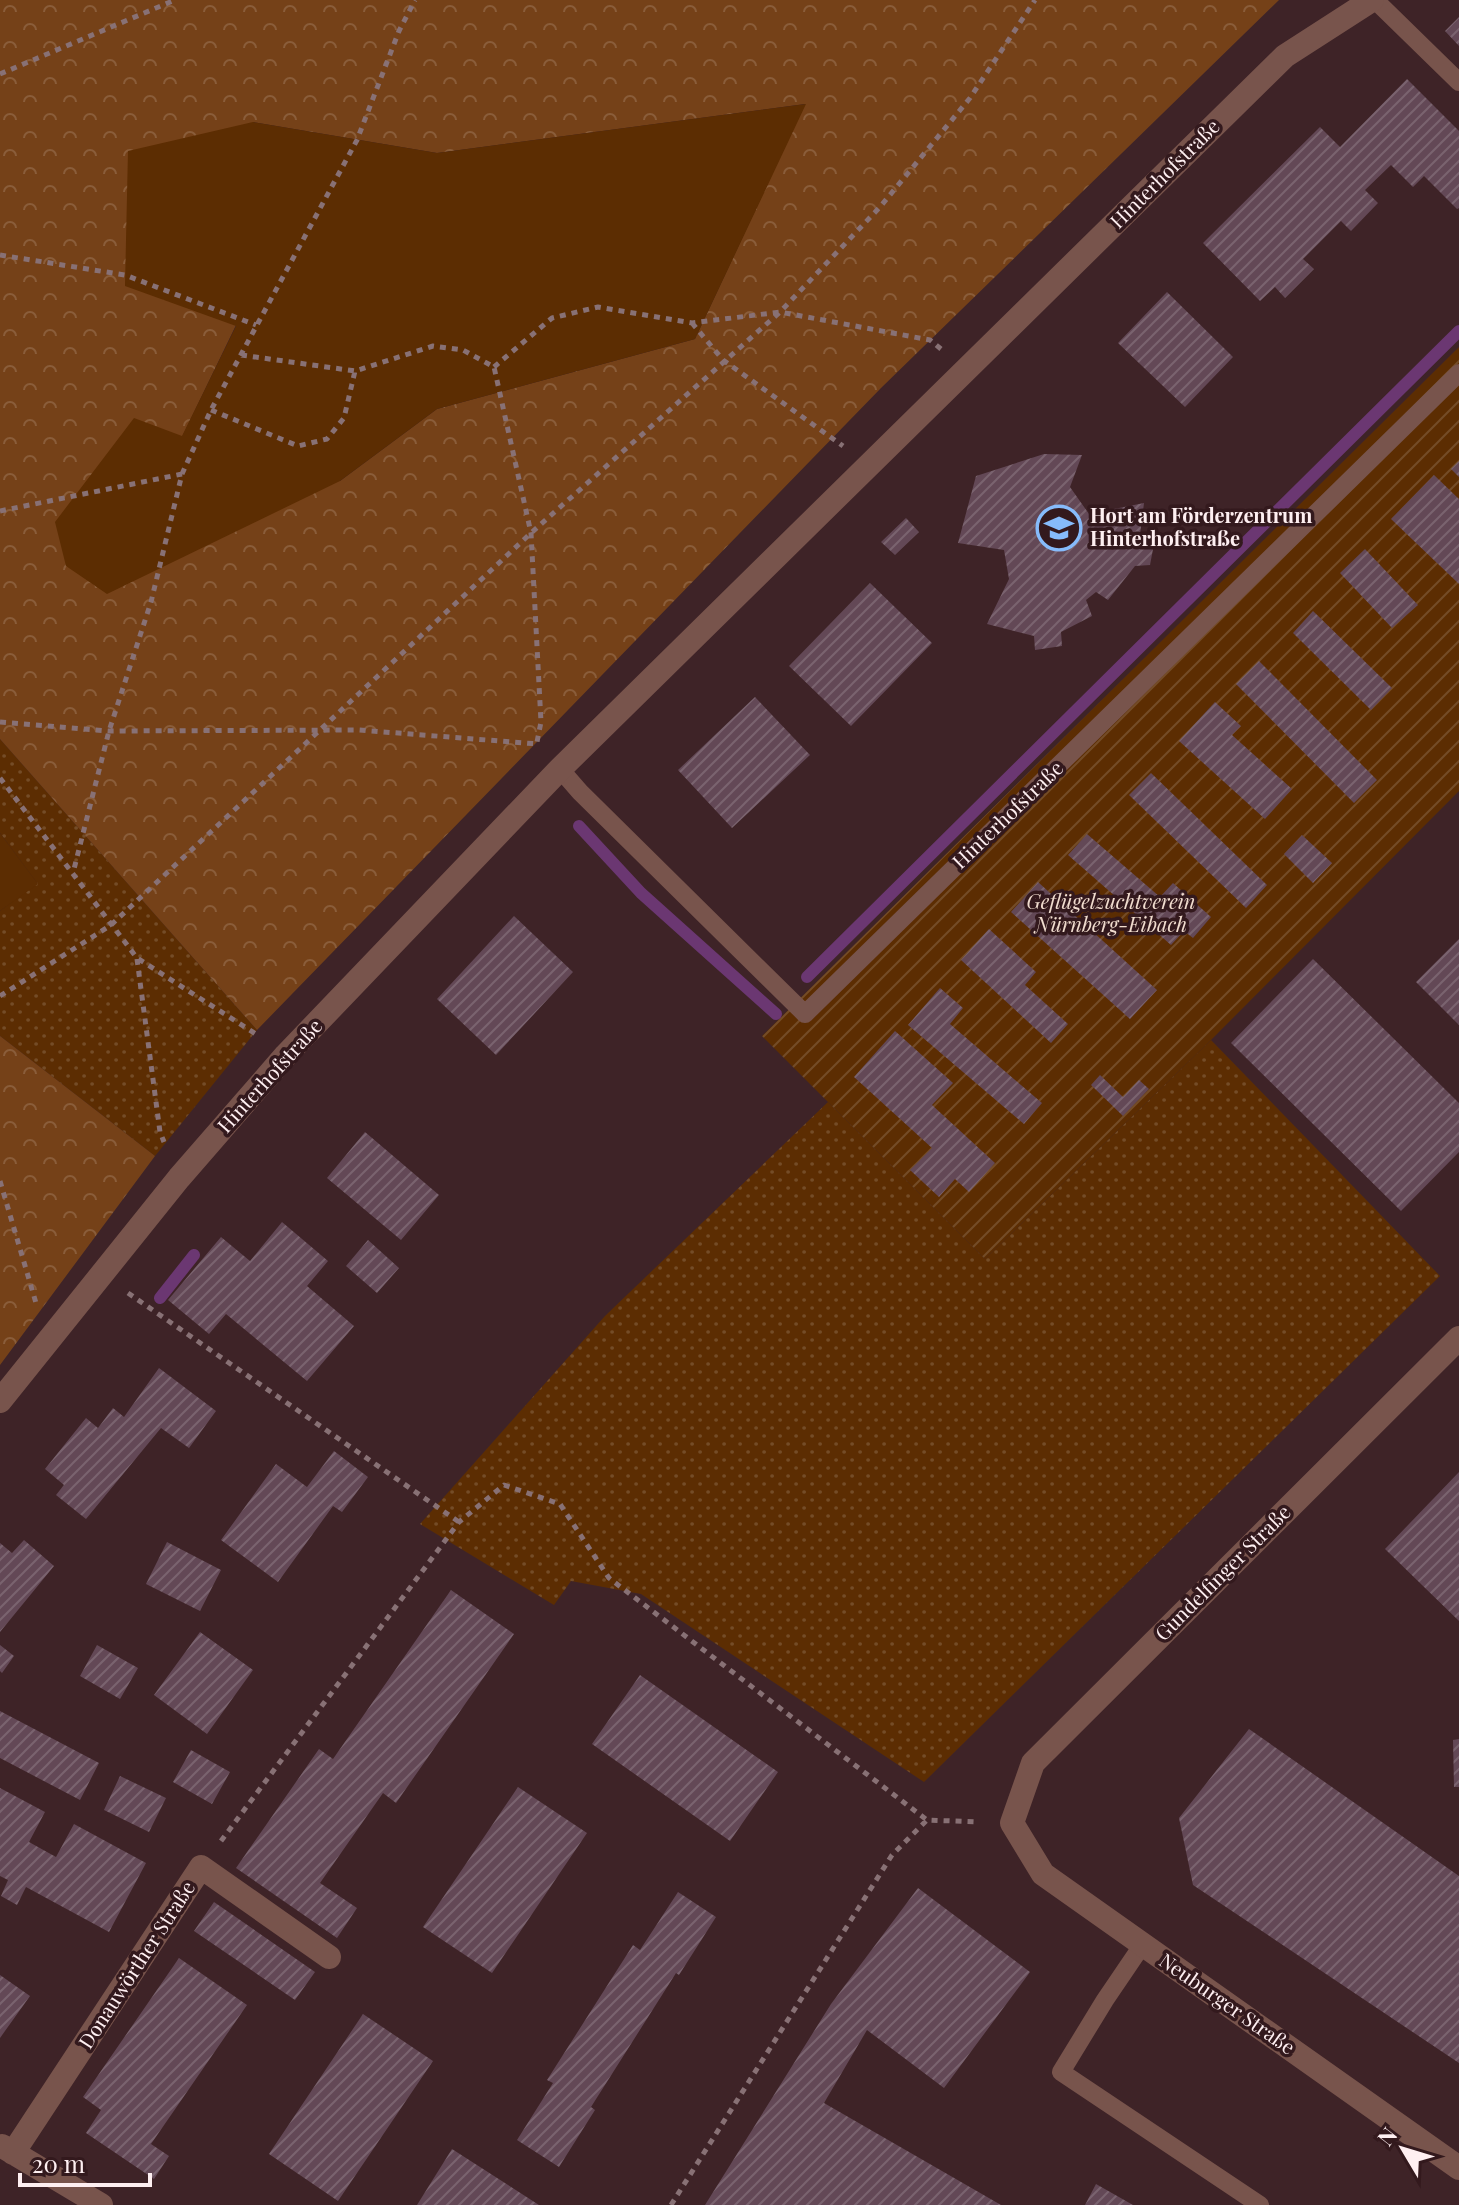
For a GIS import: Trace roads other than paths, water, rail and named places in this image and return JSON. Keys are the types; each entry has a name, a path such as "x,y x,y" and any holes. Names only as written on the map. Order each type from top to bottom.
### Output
{"street":[{"name":"Hinterhofstraße","path":"0,1401 179,1178 286,1055 560,769 1285,56 1374,0"},
{"name":"Gundelfinger Straße","path":"1012,1823 1033,1763 1459,1338"},
{"name":"Neuburger Straße","path":"1012,1823 1043,1874 1459,2168"},
{"name":"Donauwörther Straße","path":"101,2205 6,2149 201,1867 329,1957"}],"lane":[{"path":"1374,0 1459,82"},
{"name":"Hinterhofstraße","path":"560,769 805,1014 1459,373"},
{"path":"1143,1944 1061,2072 1260,2205"}],"waterway":[{"path":"807,977 1459,331"},
{"path":"579,826 641,893 776,1014"},
{"path":"160,1298 194,1255"}],"place":[{"name":"Hort am Förderzentrum Hinterhofstraße","path":"1059,528"}],"park label":[{"name":"Geflügelzuchtverein Nürnberg-Eibach","path":"1111,914"}]}
